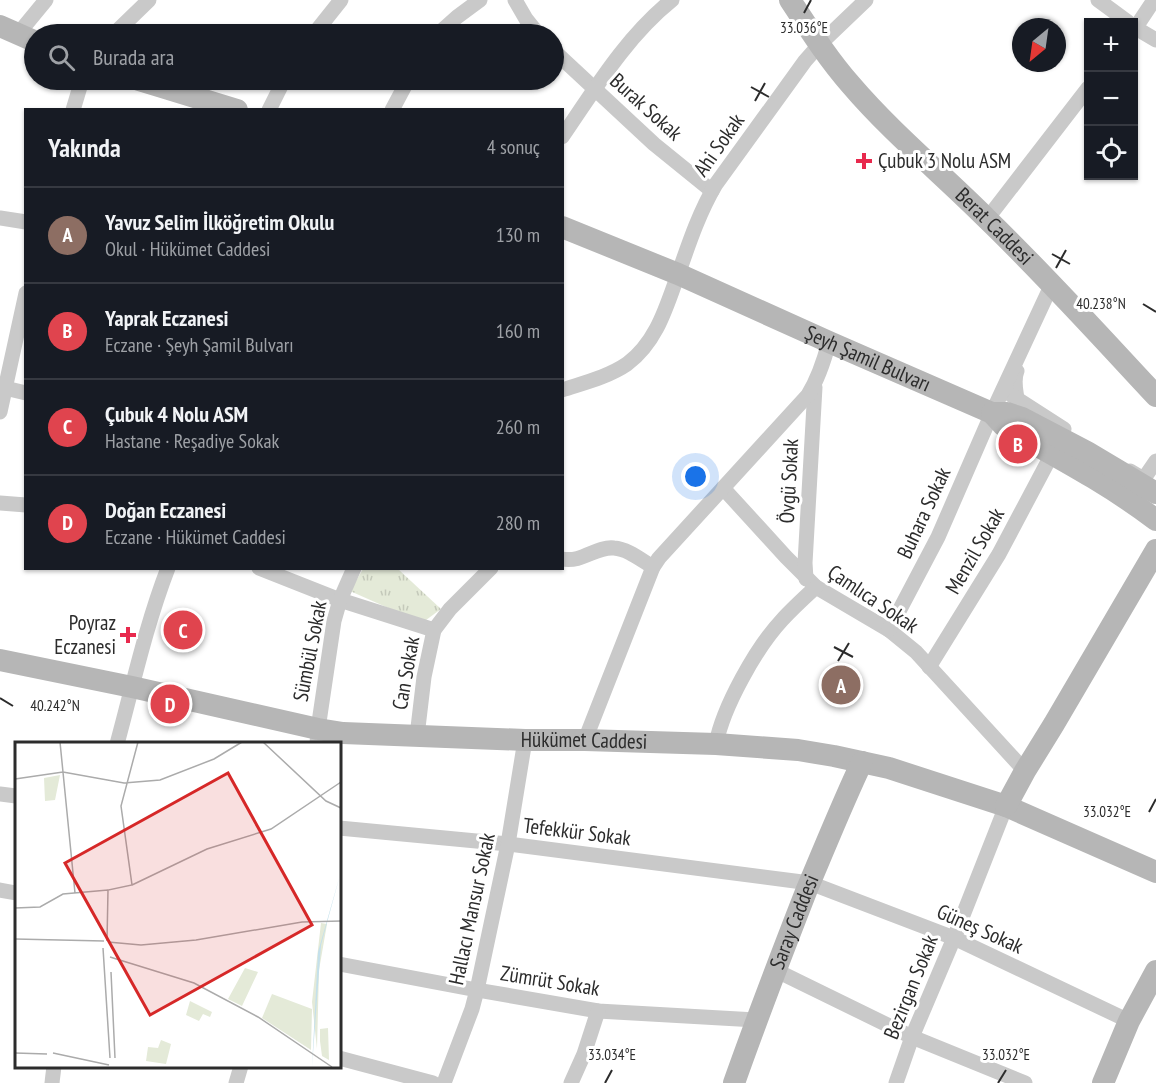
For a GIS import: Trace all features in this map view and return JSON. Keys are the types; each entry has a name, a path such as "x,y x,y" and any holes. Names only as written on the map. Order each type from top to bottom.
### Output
{"main road":[{"name":"Berat Caddesi","path":"790,0 849,84 877,115 1052,284 1156,396"},
{"path":"172,90 230,108"},
{"name":"Şeyh Şamil Bulvarı","path":"564,228 678,274 993,413 1009,430 1108,486 1156,520"},
{"path":"993,413 1007,412 1022,417 1156,493"},
{"path":"1006,806 1156,550"},
{"name":"Hükümet Caddesi","path":"0,660 132,687 318,737 353,733 716,744 798,750 889,768 1006,806 1156,872"},
{"name":"Saray Caddesi","path":"734,1083 775,970 843,802 862,762"},
{"path":"1103,1083 1129,1022 1156,970"}],"street":[{"path":"26,24 46,0"},
{"path":"124,24 149,0"},
{"path":"322,24 341,0"},
{"path":"449,24 480,0"},
{"path":"515,0 530,24"},
{"name":"Ahi Sokak","path":"678,274 695,227 712,191 739,151 820,44 866,0"},
{"path":"1098,0 1121,18"},
{"path":"1138,20 1154,0"},
{"path":"564,134 594,89 636,35 667,2"},
{"path":"1138,30 1156,40"},
{"name":"Burak Sokak","path":"564,60 654,144 712,191"},
{"path":"74,108 79,90"},
{"path":"270,108 279,90"},
{"path":"393,108 403,90"},
{"path":"987,219 1084,94"},
{"path":"0,218 24,222"},
{"path":"564,389 615,371 645,347 657,328 678,274"},
{"name":"Buhara Sokak","path":"890,630 938,537 1052,284"},
{"path":"0,412 24,302"},
{"path":"1017,399 1015,375 1051,304 1057,303 1064,304 1156,409"},
{"path":"585,740 653,567 802,402 815,384 829,342"},
{"name":"Övgü Sokak","path":"811,583 806,552 815,384"},
{"path":"5,388 24,393"},
{"path":"1003,390 1140,477 1145,477 1156,461"},
{"name":"Menzil Sokak","path":"929,667 999,554 1052,454"},
{"name":"Çamlıca Sokak","path":"723,488 811,583 890,630 916,652 1025,771"},
{"path":"0,503 24,506"},
{"path":"564,559 572,560 607,548 615,548 624,550 653,567"},
{"path":"118,742 147,628 167,570"},
{"path":"264,570 340,600 434,630"},
{"name":"Sümbül Sokak","path":"318,737 332,633 340,600 353,570"},
{"name":"Can Sokak","path":"417,735 424,677 434,630 450,609 488,570"},
{"path":"716,744 719,728 734,694 759,651 811,583"},
{"name":"Hallacı Mansur Sokak","path":"444,1083 477,990 508,844 525,740"},
{"path":"0,794 15,796"},
{"name":"Bezirgan Sokak","path":"896,1083 912,1037 1006,806"},
{"name":"Tefekkür Sokak","path":"340,828 508,844 810,883"},
{"name":"Güneş Sokak","path":"810,883 954,938 1129,1022"},
{"path":"0,890 15,892"},
{"name":"Zümrüt Sokak","path":"340,964 598,1011 756,1020"},
{"path":"775,970 912,1037 1025,1083"},
{"path":"571,1083 584,1054 598,1011"},
{"path":"340,1058 433,1083"},
{"path":"52,1083 54,1068"},
{"path":"236,1083 240,1068"}],"green space":[{"path":"362,570 399,570 441,609 422,623 350,591"}],"place":[{"name":"Çubuk 3 Nolu ASM","path":"864,161"},
{"name":"Yaprak Eczanesi","path":"1018,444"},
{"name":"Çubuk 4 Nolu ASM","path":"183,630"},
{"name":"Poyraz Eczanesi","path":"128,635"},
{"name":"Yavuz Selim İlköğretim Okulu","path":"841,685"},
{"name":"Doğan Eczanesi","path":"170,704"}]}
